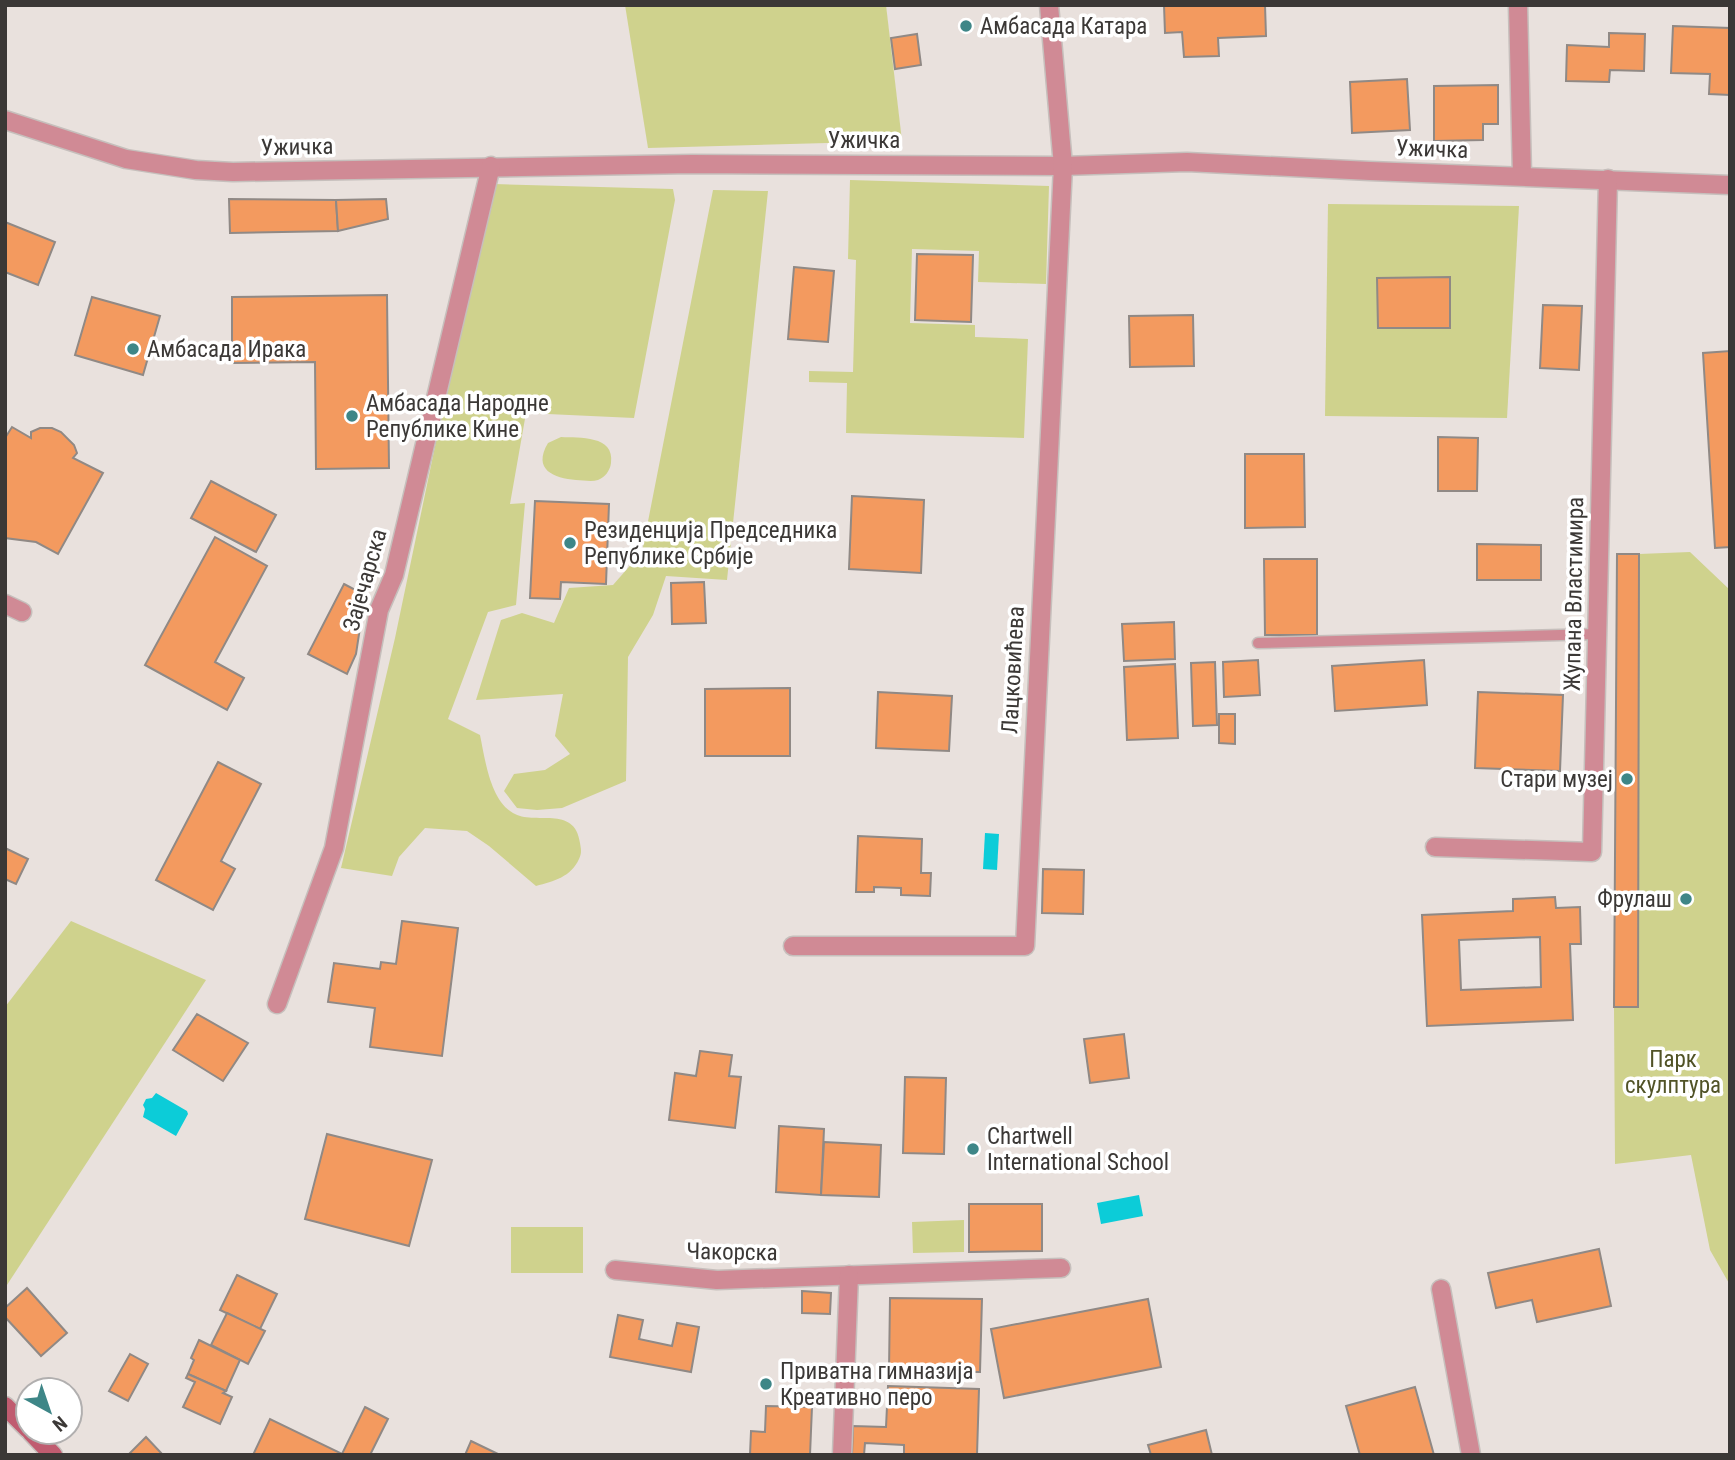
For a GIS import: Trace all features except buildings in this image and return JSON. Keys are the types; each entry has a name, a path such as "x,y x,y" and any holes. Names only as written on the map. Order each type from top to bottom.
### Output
{"street":[{"path":"1049,5 1063,166"},
{"path":"1518,5 1522,176"},
{"name":"Ужичка","path":"5,120 126,159 196,170 303,172 491,166 692,164 1063,166 1186,162 1370,172 1608,178 1730,185"},
{"name":"Зајечарска","path":"277,1004 334,848 379,610 394,575 491,166"},
{"name":"Лацковићева","path":"793,946 1025,946 1063,166"},
{"name":"Жупана Властимира","path":"1434,847 1592,852 1608,178"},
{"name":"Чакорска","path":"615,1270 716,1280 1061,1268"},
{"path":"842,1455 849,1275"},
{"path":"1441,1289 1471,1455"}],"lane":[{"path":"1258,643 1597,634"}],"green space":[{"path":"625,5 886,5 902,141 648,148"},
{"path":"850,180 1049,186 1046,284 978,282 979,251 912,249 910,323 975,325 975,337 1028,339 1024,438 846,433 847,383 809,382 809,371 853,372 856,260 848,259"},
{"path":"494,184 673,189 675,200 634,418 526,413 510,504 525,503 516,605 488,612 448,719 480,735 490,778 505,807 522,816 562,820 577,831 581,851 576,865 561,877 536,886 467,831 425,828 399,857 392,876 341,868 395,638 447,389"},
{"path":"713,190 768,191 727,580 666,576 653,615 628,657 626,781 562,808 517,808 504,791 514,774 545,770 570,754 555,736 563,694 476,700 501,620 522,613 554,623 569,588 613,585 642,552"},
{"path":"1328,204 1519,206 1507,418 1325,416"},
{"path":"561,437 586,438 602,443 611,454 610,469 598,480 590,481 553,475 544,466 544,452 548,443"},
{"name":"Парк скулптура","path":"1690,552 1730,590 1730,1285 1710,1250 1691,1155 1615,1164 1614,1007 1638,1006 1639,554"},
{"path":"71,921 206,980 5,1288 5,1007"},
{"path":"964,1220 964,1252 913,1253 912,1222"},
{"path":"511,1227 583,1227 583,1273 511,1273"}],"water":[{"path":"985,833 999,834 997,870 983,869"},
{"path":"156,1093 187,1111 188,1114 176,1136 143,1117 146,1099 152,1098"},
{"path":"1139,1195 1143,1216 1101,1224 1097,1203"}],"place":[{"name":"Амбасада Катара","path":"966,26"},
{"name":"Амбасада Ирака","path":"133,349"},
{"name":"Амбасада Народне Републике Кине","path":"352,416"},
{"name":"Резиденција Председника Републике Србије","path":"570,543"},
{"name":"Стари музеј","path":"1627,779"},
{"name":"Фрулаш","path":"1686,899"},
{"name":"Chartwell International School","path":"973,1149"},
{"name":"Приватна гимназија Креативно перо","path":"766,1384"}]}
